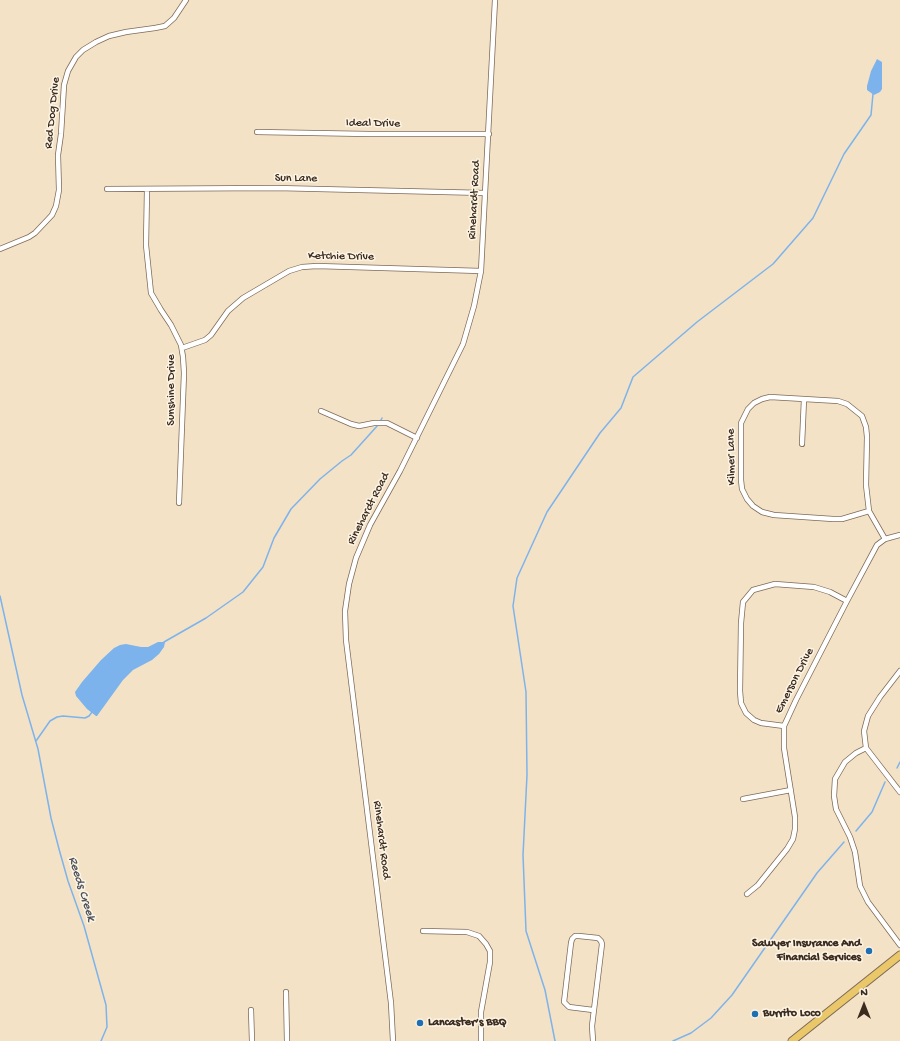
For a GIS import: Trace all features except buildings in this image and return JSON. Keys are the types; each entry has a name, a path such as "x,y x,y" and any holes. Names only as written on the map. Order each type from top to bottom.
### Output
{"main road":[{"path":"792,1041 900,956"}],"street":[{"name":"Red Dog Drive","path":"0,249 35,233 52,214 56,206 59,190 58,155 64,85 68,71 76,57 82,50 109,36 165,26 180,12 186,0"},
{"name":"Rinehardt Road","path":"393,1041 391,1003 346,640 345,611 348,584 356,558 370,525 417,438 463,344 474,306 481,271 495,0"},
{"name":"Ideal Drive","path":"257,132 489,134"},
{"name":"Sun Lane","path":"107,189 147,190 276,188 485,193"},
{"name":"Sunshine Drive","path":"147,190 146,245 151,293 171,325 182,348 184,374 179,503"},
{"name":"Ketchie Drive","path":"182,348 205,340 211,335 228,311 243,298 289,271 302,267 316,266 481,271"},
{"name":"Kilmer Lane","path":"869,511 838,519 774,515 762,512 753,506 742,490 741,480 741,423 748,408 754,403 770,397 804,399 847,404 862,416 866,427 867,437 866,485 869,511 885,539"},
{"path":"802,444 804,399"},
{"path":"321,411 359,426 374,423 387,423 417,438"},
{"path":"885,539 900,535"},
{"name":"Emerson Drive","path":"747,894 758,885 774,866 793,839 795,816 784,748 784,726 847,601 878,545 885,539"},
{"path":"784,726 761,723 754,720 746,713 741,704 741,623 743,602 753,590 775,584 814,587 830,592 847,601"},
{"path":"900,671 880,697 868,716 864,731 866,748 900,792"},
{"path":"866,748 856,753 845,762 835,779 834,796 836,809 850,836 855,852 860,886 868,902 900,945"},
{"path":"743,799 791,790"},
{"path":"422,930 467,932 483,939 490,951 490,962 480,1012 481,1041"},
{"path":"592,1041 593,1010 602,944 598,938 575,936 571,943 564,1002 569,1007 593,1010"},
{"path":"286,992 287,1041"},
{"path":"250,1010 252,1041"}],"water":[{"path":"877,59 882,62 882,89 874,95 867,90 867,86 871,71"},
{"path":"158,642 165,642 164,647 159,654 152,660 133,670 123,680 97,716 87,709 76,696 75,692 82,682 101,660 114,648 126,644 148,647"}],"waterway":[{"path":"555,1041 545,990 526,931 523,855 527,775 526,692 513,606 517,578 547,512 600,433 621,408 633,377 697,322 773,264 813,218 844,154 871,115 873,94"},
{"path":"380,422 382,418"},
{"path":"164,642 206,618 243,592 263,567 274,538 291,509 320,479 351,455 378,425"},
{"name":"Reeds Creek","path":"0,596 22,695 38,749 51,818 59,849 68,881 84,926 106,1005 107,1027 101,1041"},
{"path":"36,741 50,721 57,717 63,716 85,718 92,712"},
{"path":"897,768 900,762"},
{"path":"856,831 872,812 885,782"},
{"path":"673,1041 691,1033 711,1018 732,995 817,873 844,842"}],"place":[{"name":"Sawyer Insurance And Financial Services","path":"869,951"},
{"name":"Burrito Loco","path":"755,1014"},
{"name":"Lancaster’s BBQ","path":"420,1023"}]}
